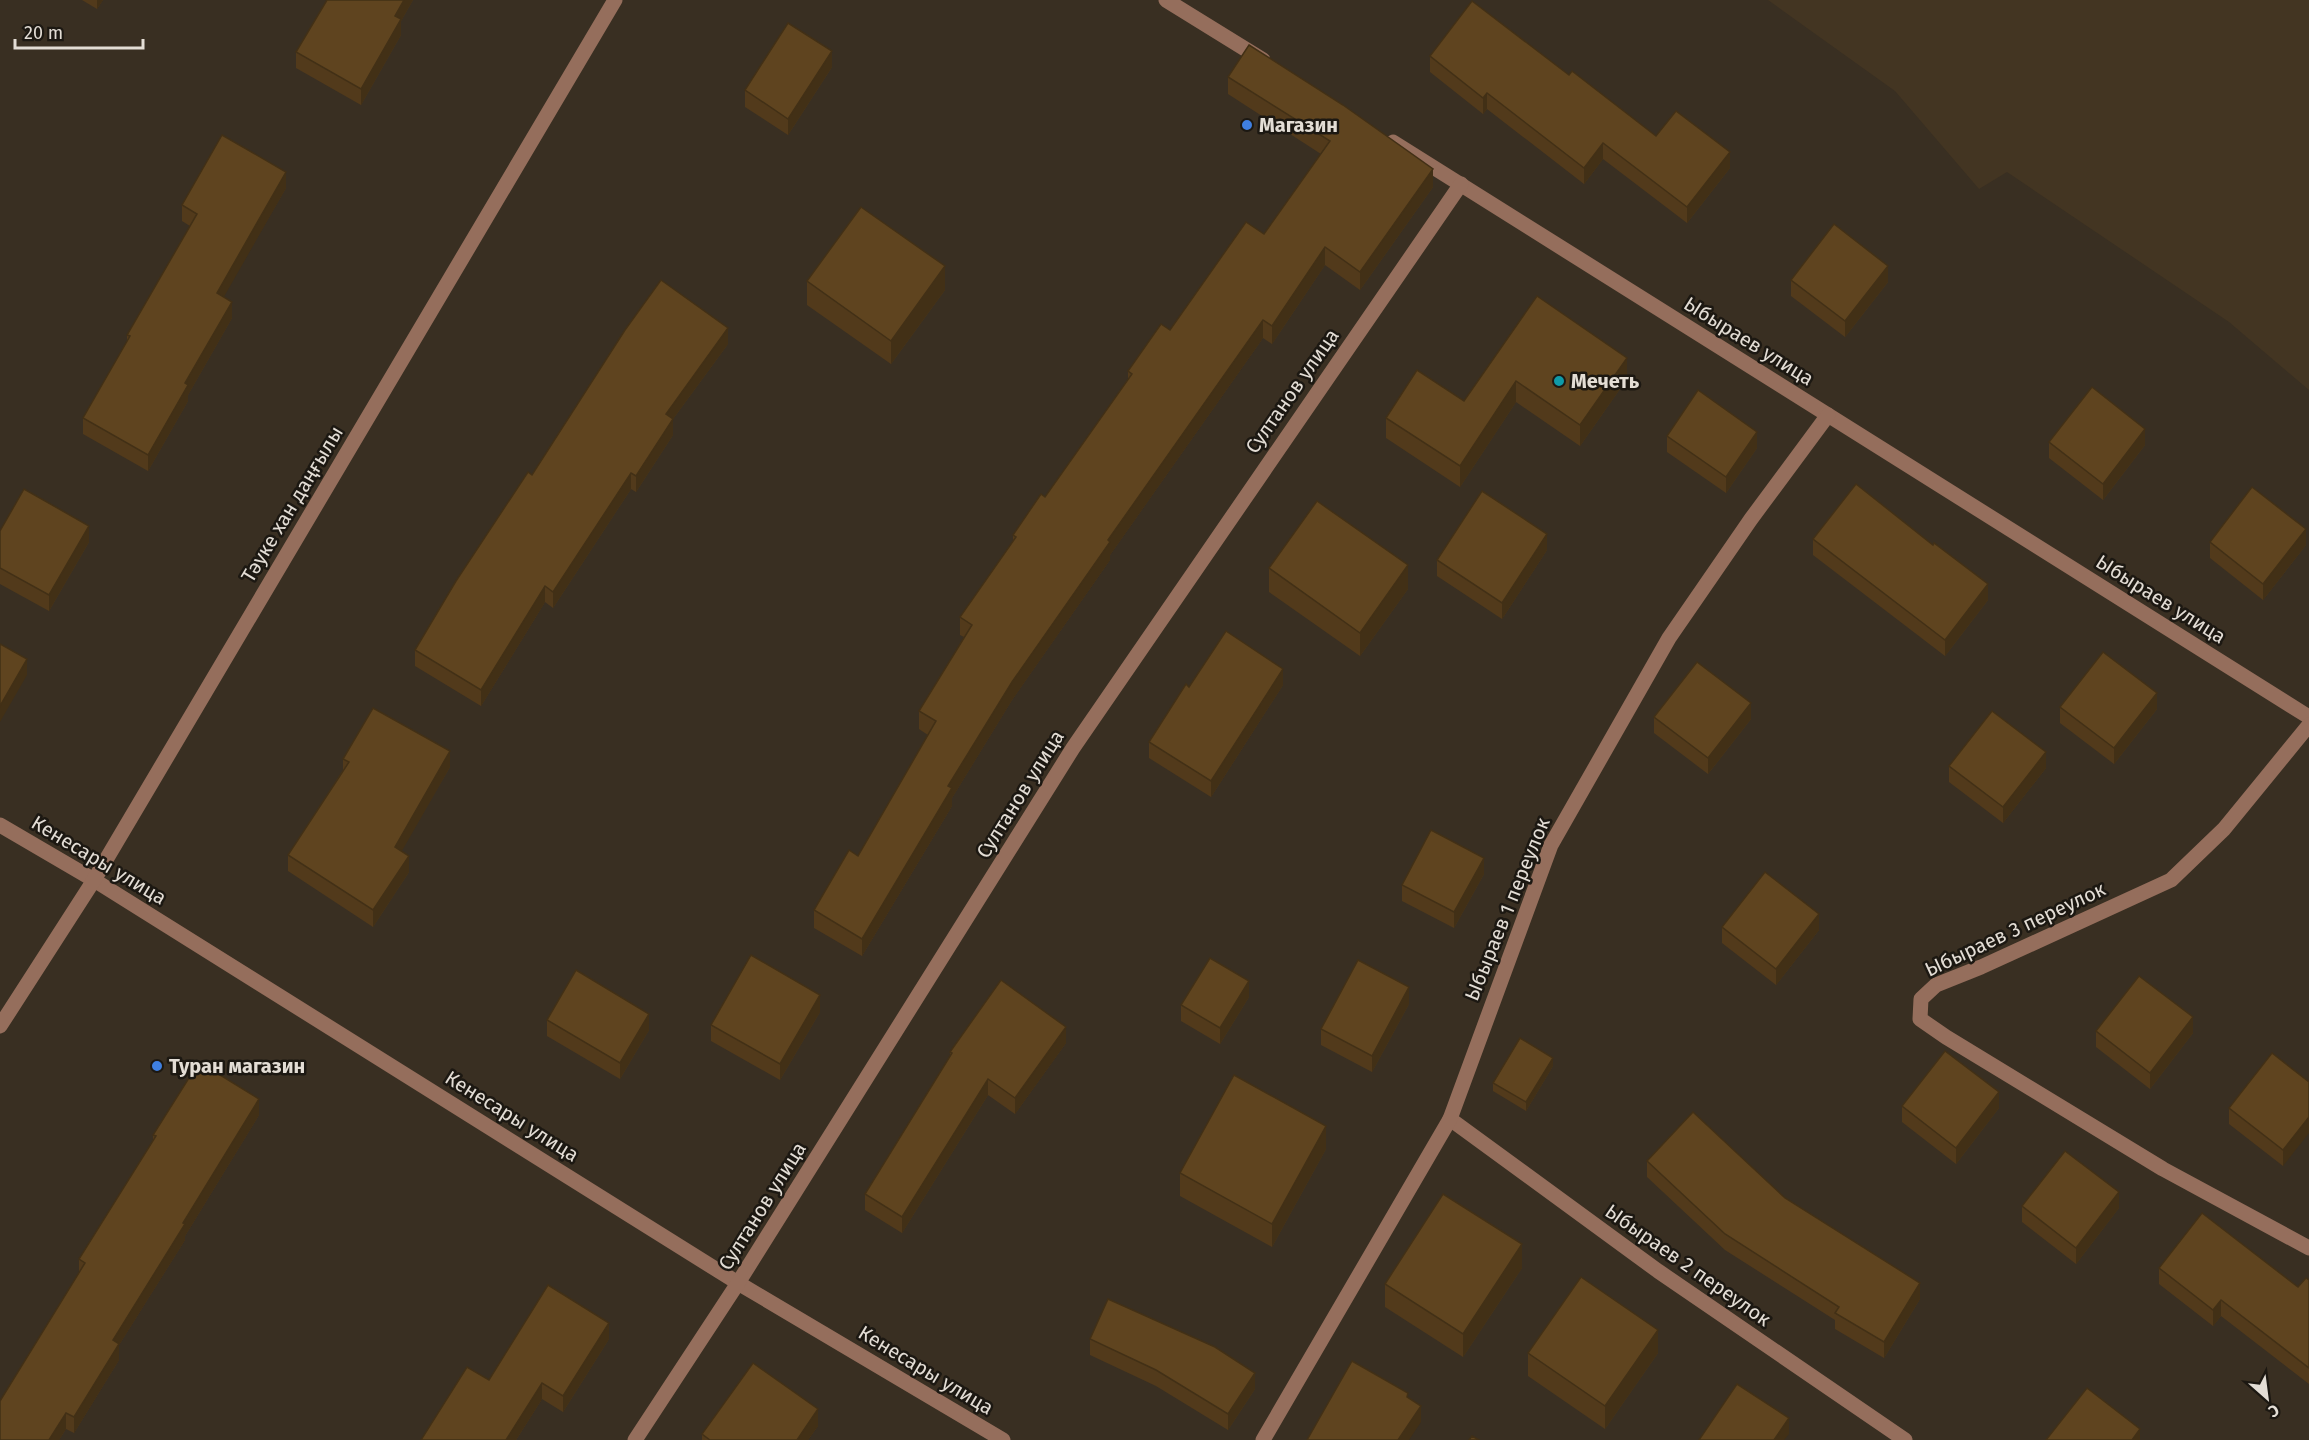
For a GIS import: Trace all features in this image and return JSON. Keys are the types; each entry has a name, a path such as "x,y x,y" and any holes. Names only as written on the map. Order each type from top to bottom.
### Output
{"street":[{"name":"Тәуке хан даңғылы","path":"0,1026 94,880 615,0"},
{"path":"1166,0 1278,70"},
{"name":"Ыбыраев улица","path":"1380,134 2309,717"},
{"name":"Султанов улица","path":"635,1440 738,1283 1073,748 1461,184"},
{"name":"Ыбыраев 1 переулок","path":"1263,1440 1450,1119 1551,845 1669,638 1751,519 1828,415"},
{"name":"Ыбыраев 3 переулок","path":"2309,724 2224,829 2171,880 1982,967 1936,985 1921,999 1920,1019 2163,1169 2309,1248"},
{"name":"Кенесары улица","path":"0,825 94,880 738,1283 1003,1440"},
{"name":"Ыбыраев 2 переулок","path":"1450,1119 1658,1271 1905,1440"}],"shaded area":[{"path":"1768,0 2309,0 2309,390 2229,322 2007,172 1979,189 1895,91"}],"building":[{"path":"327,0 404,0 395,16 401,19 361,89 296,52"},
{"path":"1472,1 1569,75 1572,71 1656,136 1676,111 1730,152 1687,207 1603,143 1584,168 1487,93 1483,98 1430,56"},
{"path":"788,23 832,51 788,119 745,90"},
{"path":"1249,45 1343,105 1433,169 1360,272 1325,247 1272,326 1263,320 1108,540 1110,542 1012,682 948,786 952,788 862,939 814,910 849,850 858,856 936,721 919,711 972,625 960,617 1016,537 1013,535 1041,494 1045,497 1132,374 1128,371 1161,324 1170,330 1246,222 1264,234 1330,141 1228,77"},
{"path":"222,135 286,172 217,293 232,302 185,383 188,385 148,455 83,418 130,336 127,335 197,214 182,205"},
{"path":"861,207 945,266 891,341 807,281"},
{"path":"1834,224 1888,266 1845,321 1791,280"},
{"path":"661,280 728,328 666,414 673,419 636,476 631,473 553,592 545,586 481,690 415,650 456,581 528,472 532,475 625,330"},
{"path":"1537,296 1627,358 1580,425 1516,381 1460,466 1386,418 1417,370 1464,401"},
{"path":"2092,387 2145,429 2103,484 2049,442"},
{"path":"1698,390 1757,432 1726,477 1667,436"},
{"path":"1856,484 1933,545 1934,543 1988,584 1945,640 1813,539"},
{"path":"2252,487 2306,529 2263,584 2210,542"},
{"path":"24,489 89,526 49,595 0,568 0,531"},
{"path":"1482,491 1547,534 1502,603 1437,560"},
{"path":"1317,501 1408,565 1360,633 1269,568"},
{"path":"1226,631 1283,669 1211,781 1149,742 1186,684 1189,687"},
{"path":"0,644 27,659 0,706"},
{"path":"2103,652 2157,693 2114,748 2060,707"},
{"path":"1697,662 1751,703 1708,758 1654,717"},
{"path":"373,708 450,751 395,847 409,856 373,910 288,855 349,762 343,759"},
{"path":"1992,711 2046,752 2003,807 1949,766"},
{"path":"1431,830 1484,858 1454,912 1402,885"},
{"path":"1765,872 1819,914 1776,969 1722,927"},
{"path":"751,955 820,995 780,1064 711,1025"},
{"path":"1210,958 1249,981 1220,1028 1181,1005"},
{"path":"1358,960 1409,987 1372,1056 1321,1029"},
{"path":"576,970 649,1014 620,1063 547,1020"},
{"path":"2139,976 2193,1017 2150,1073 2096,1031"},
{"path":"1001,980 1066,1027 1015,1098 988,1079 902,1217 865,1194 952,1053 950,1052"},
{"path":"1520,1038 1553,1058 1526,1102 1493,1083"},
{"path":"1945,1051 1999,1092 1956,1148 1902,1106"},
{"path":"2272,1053 2309,1082 2309,1117 2283,1150 2229,1108"},
{"path":"199,1062 259,1099 113,1340 119,1344 74,1417 66,1413 49,1440 0,1440 0,1401 85,1263 79,1259"},
{"path":"1234,1075 1326,1126 1272,1224 1180,1173"},
{"path":"1693,1112 1785,1198 1920,1283 1884,1342 1835,1313 1839,1307 1725,1234 1647,1161"},
{"path":"2065,1151 2119,1192 2076,1248 2022,1206"},
{"path":"1443,1194 1522,1244 1463,1334 1385,1284"},
{"path":"2202,1213 2298,1287 2306,1278 2309,1280 2309,1368 2221,1300 2213,1310 2159,1268"},
{"path":"1581,1277 1658,1330 1605,1406 1528,1353"},
{"path":"548,1285 609,1323 563,1396 542,1383 506,1440 421,1440 467,1367 489,1380"},
{"path":"1108,1299 1215,1347 1255,1373 1228,1414 1156,1370 1090,1339"},
{"path":"1352,1361 1408,1393 1407,1397 1421,1406 1398,1440 1307,1440"},
{"path":"753,1363 818,1409 797,1440 710,1440 702,1434"},
{"path":"1737,1384 1789,1418 1774,1440 1699,1440"},
{"path":"2087,1388 2140,1429 2132,1440 2046,1440"}],"place":[{"name":"Магазин","path":"1247,125"},
{"name":"Мечеть","path":"1559,381"},
{"name":"Туран магазин","path":"157,1066"}]}
